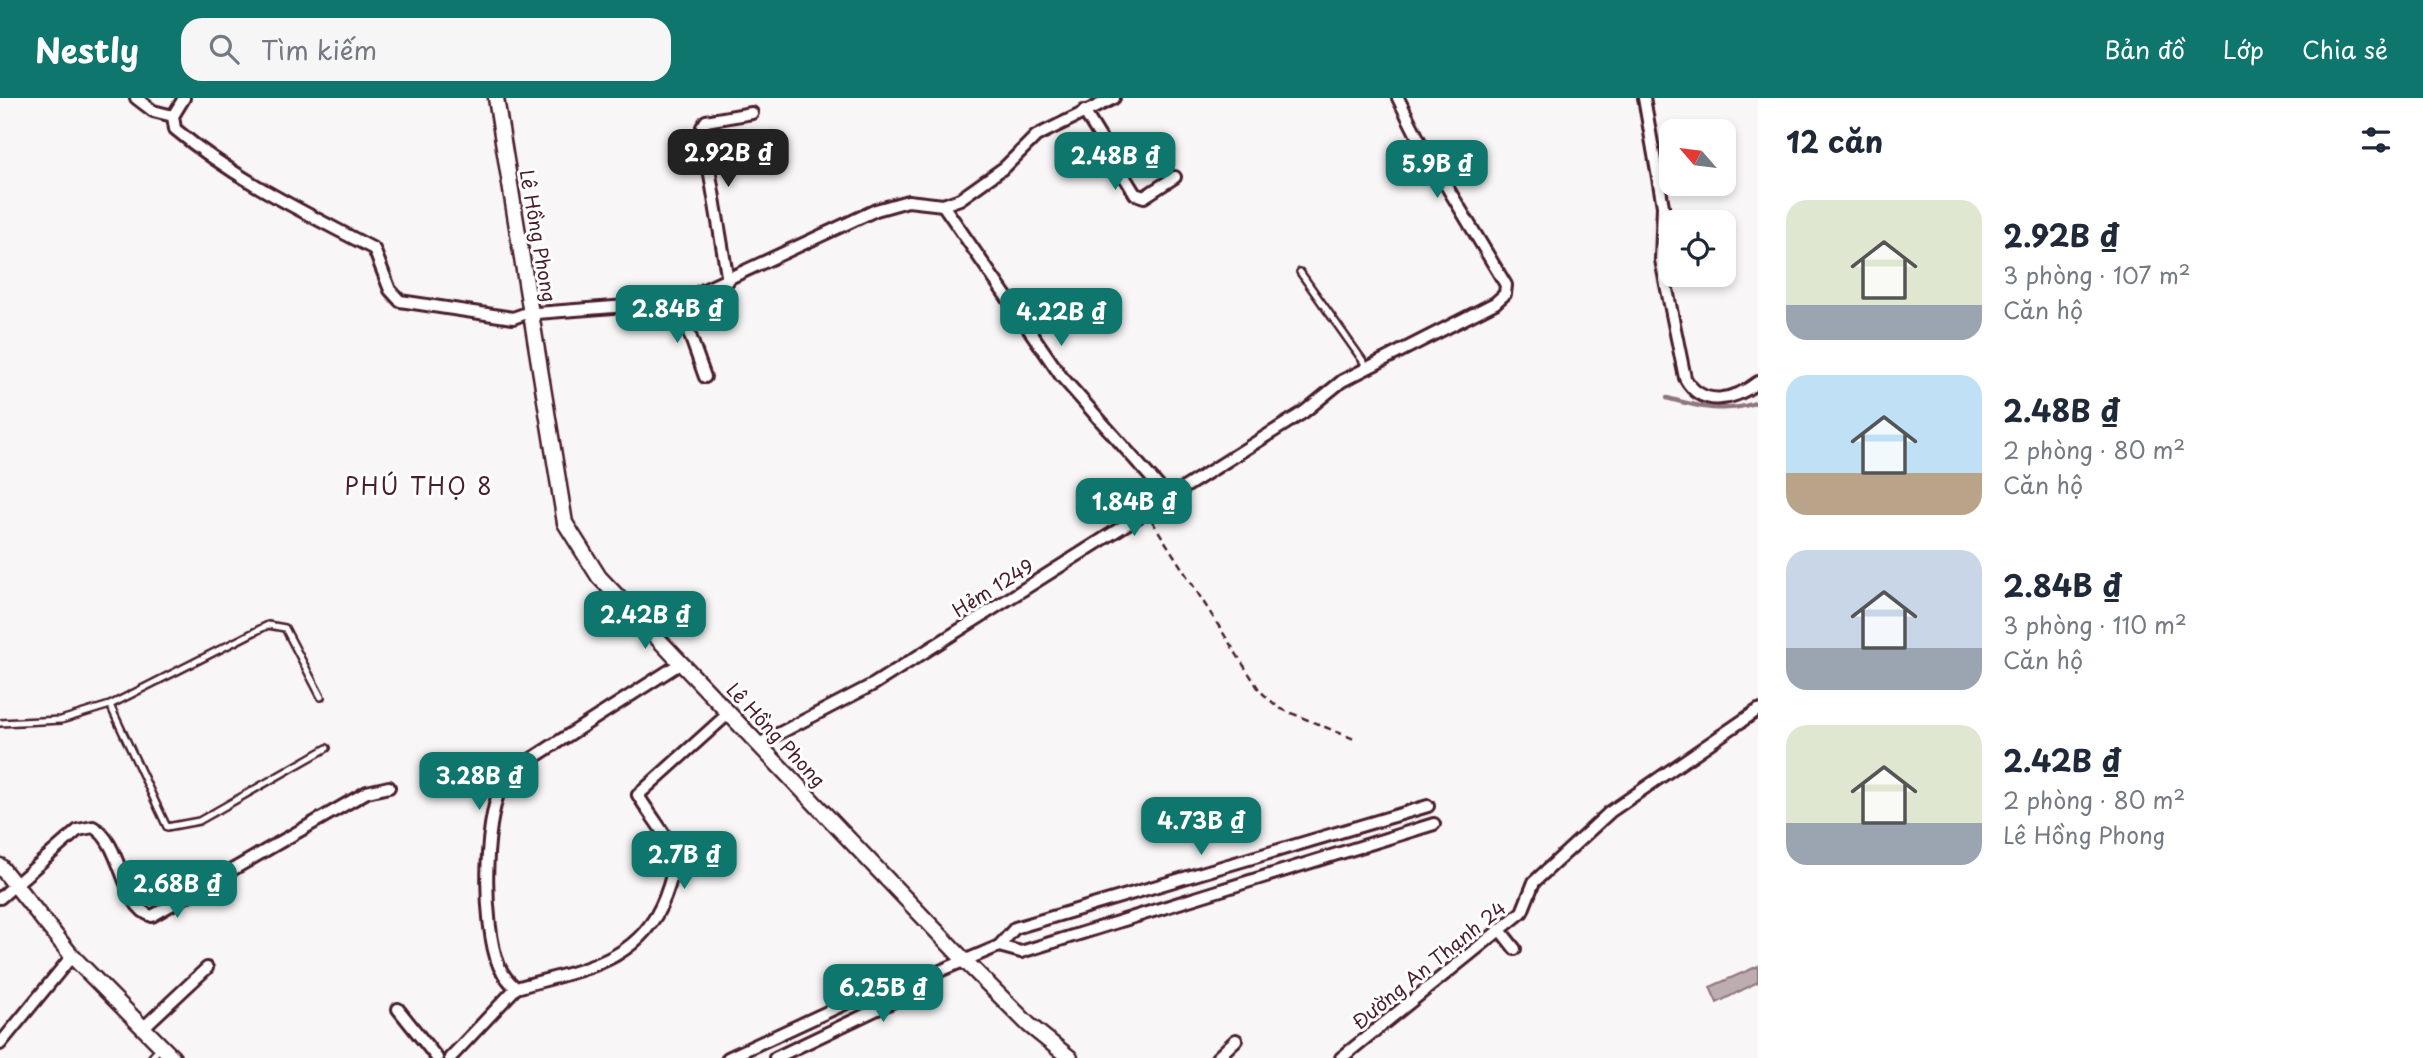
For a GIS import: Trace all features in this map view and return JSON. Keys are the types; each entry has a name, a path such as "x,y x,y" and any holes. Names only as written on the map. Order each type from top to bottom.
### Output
{"street":[{"path":"136,98 153,111 173,116"},
{"path":"184,98 173,116 175,129 209,157 281,203 374,249 390,290 400,301 500,317 678,302 876,210 908,201 943,205 960,199 988,180 1036,136 1114,98"},
{"name":"Lê Hồng Phong","path":"496,98 565,523 598,577 964,960 1028,1025 1070,1058"},
{"name":"Hẻm 1249","path":"757,745 874,684 1304,412 1342,381 1495,303 1505,294 1506,285 1420,142 1398,98"},
{"path":"1644,98 1663,206 1661,260 1685,378 1690,387 1713,399 1743,393 1758,382"},
{"path":"1084,111 1135,194 1144,197 1175,177"},
{"path":"728,281 702,127 706,121 752,113"},
{"path":"943,205 1061,376 1169,498"},
{"path":"678,302 705,377"},
{"path":"516,988 499,966 487,916 487,863 500,785 509,774 681,663"},
{"name":"Đường An Thạnh 24","path":"1341,1058 1521,912 1534,882 1610,812 1758,710"},
{"path":"450,1058 516,988 605,962 626,951 645,934 660,911 671,881 673,850 638,795 729,713"},
{"path":"0,898 78,830 93,827 105,837 138,906 152,916 367,792 390,787"},
{"path":"775,1058 911,993 921,979 999,946 1014,928 1428,806"},
{"path":"999,946 1021,952 1434,824"},
{"path":"1236,862 1244,883"},
{"path":"0,866 72,956 173,1058"},
{"path":"1500,930 1515,949"},
{"path":"0,1044 72,956"},
{"path":"143,1028 207,968"},
{"path":"727,1058 905,976 921,979"},
{"path":"398,1009 437,1058"},
{"path":"1217,1058 1236,1040"}],"lane":[{"path":"1300,272 1368,368"},
{"path":"0,723 61,720 110,705 268,625 275,624 285,628 321,697"},
{"path":"110,705 167,827 200,821 327,748"},
{"path":"151,1058 162,1046"}],"path":[{"path":"1146,512 1270,703 1354,739"}],"shaded area":[{"path":"1758,966 1758,982 1717,1003 1710,987"}],"waterway":[{"path":"1667,398 1723,408 1758,402"}],"district":[{"name":"PHÚ THỌ 8","path":"419,487"}]}
